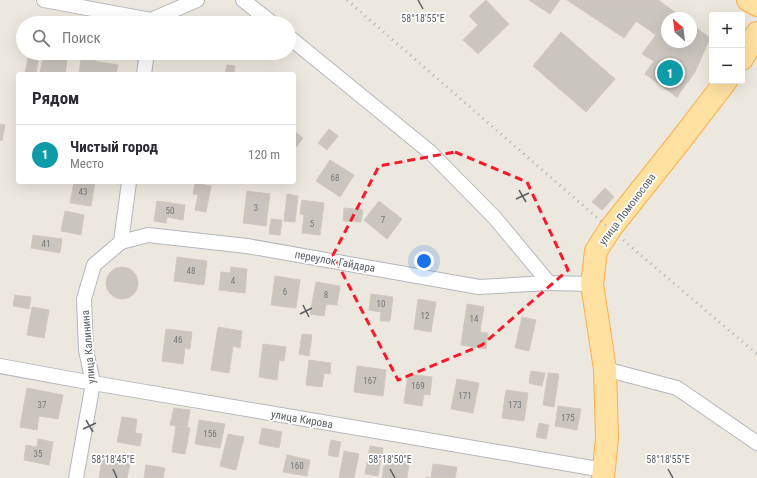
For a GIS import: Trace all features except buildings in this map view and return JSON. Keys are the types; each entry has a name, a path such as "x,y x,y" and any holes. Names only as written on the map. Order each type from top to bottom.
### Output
{"main road":[{"path":"748,0 757,5"},
{"path":"745,54 757,33"},
{"name":"улица Ломоносова","path":"603,474 606,438 605,369 592,284 596,251 610,229 724,84"}],"street":[{"path":"44,0 122,16"},
{"path":"163,16 196,0"},
{"path":"243,0 263,16"},
{"path":"296,43 430,152 495,218 549,283"},
{"path":"144,72 146,60"},
{"path":"121,242 129,184"},
{"name":"переулок Гайдара","path":"121,242 148,235 247,246 480,287 549,283 592,284"},
{"name":"улица Калинина","path":"76,478 92,384 86,350 84,299 94,265 121,242"},
{"name":"улица Кирова","path":"0,366 92,384 603,474"},
{"path":"605,369 677,388 757,443"}],"highlighted area":[{"path":"455,152 527,182 568,270 482,345 398,380 333,255 379,166"}],"railway":[{"path":"347,0 610,229 757,354"}],"place":[{"name":"Чистый город","path":"670,73"}]}
